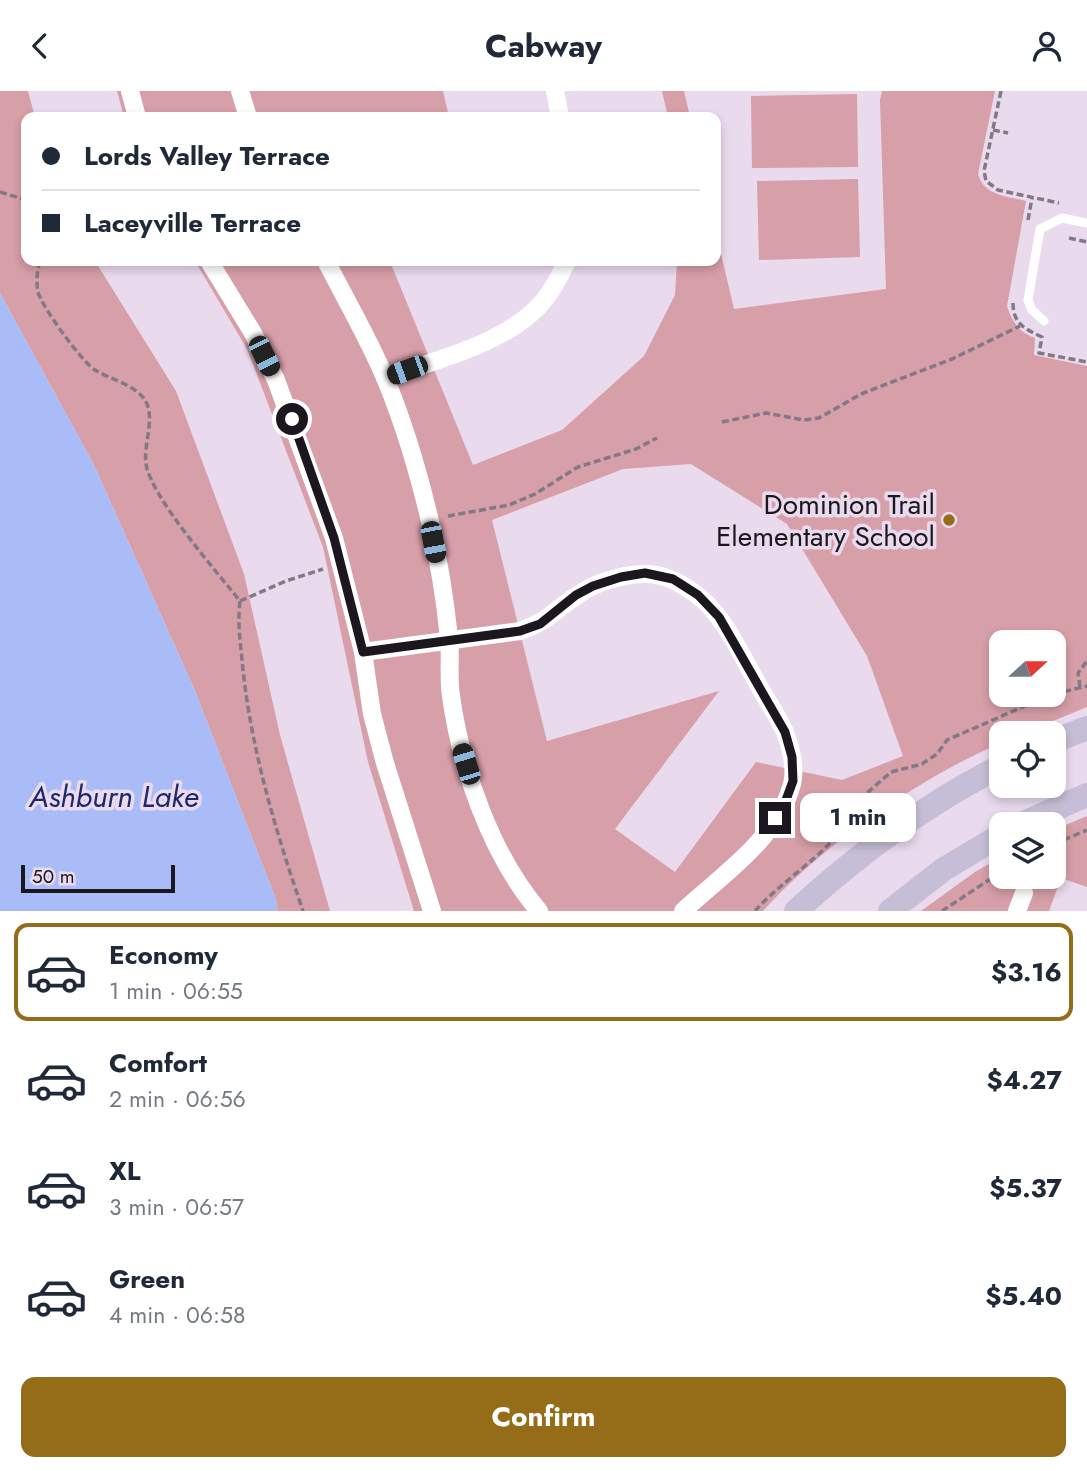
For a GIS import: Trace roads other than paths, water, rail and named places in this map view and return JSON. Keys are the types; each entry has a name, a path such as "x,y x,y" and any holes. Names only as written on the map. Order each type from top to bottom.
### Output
{"main road":[{"path":"1066,736 1087,728"},
{"path":"796,911 858,857 897,828 989,773"},
{"path":"1048,812 1087,795"},
{"path":"890,911 944,869 989,842"}],"street":[{"path":"130,91 136,112"},
{"path":"240,91 246,112"},
{"path":"555,91 560,112"},
{"path":"212,266 253,333 276,380 342,563 363,652 372,714 432,911"},
{"path":"329,266 386,378 418,474 429,519 449,640 451,693 458,738 473,789 511,873 539,911"},
{"path":"386,378 492,339 510,329 539,306 564,266"},
{"path":"363,652 520,631 540,624 576,595 621,577 645,573 673,579 698,595 719,617 785,732 792,757 793,781 786,800 764,837 682,911"},
{"path":"1017,911 1024,893"}],"lane":[{"path":"1044,321 1032,310 1028,300 1040,229 1062,218 1087,223"}],"water":[{"name":"Ashburn Lake","path":"0,293 94,465 195,691 275,897 278,911 0,911"}],"place":[{"name":"Dominion Trail Elementary School","path":"949,520"}]}
